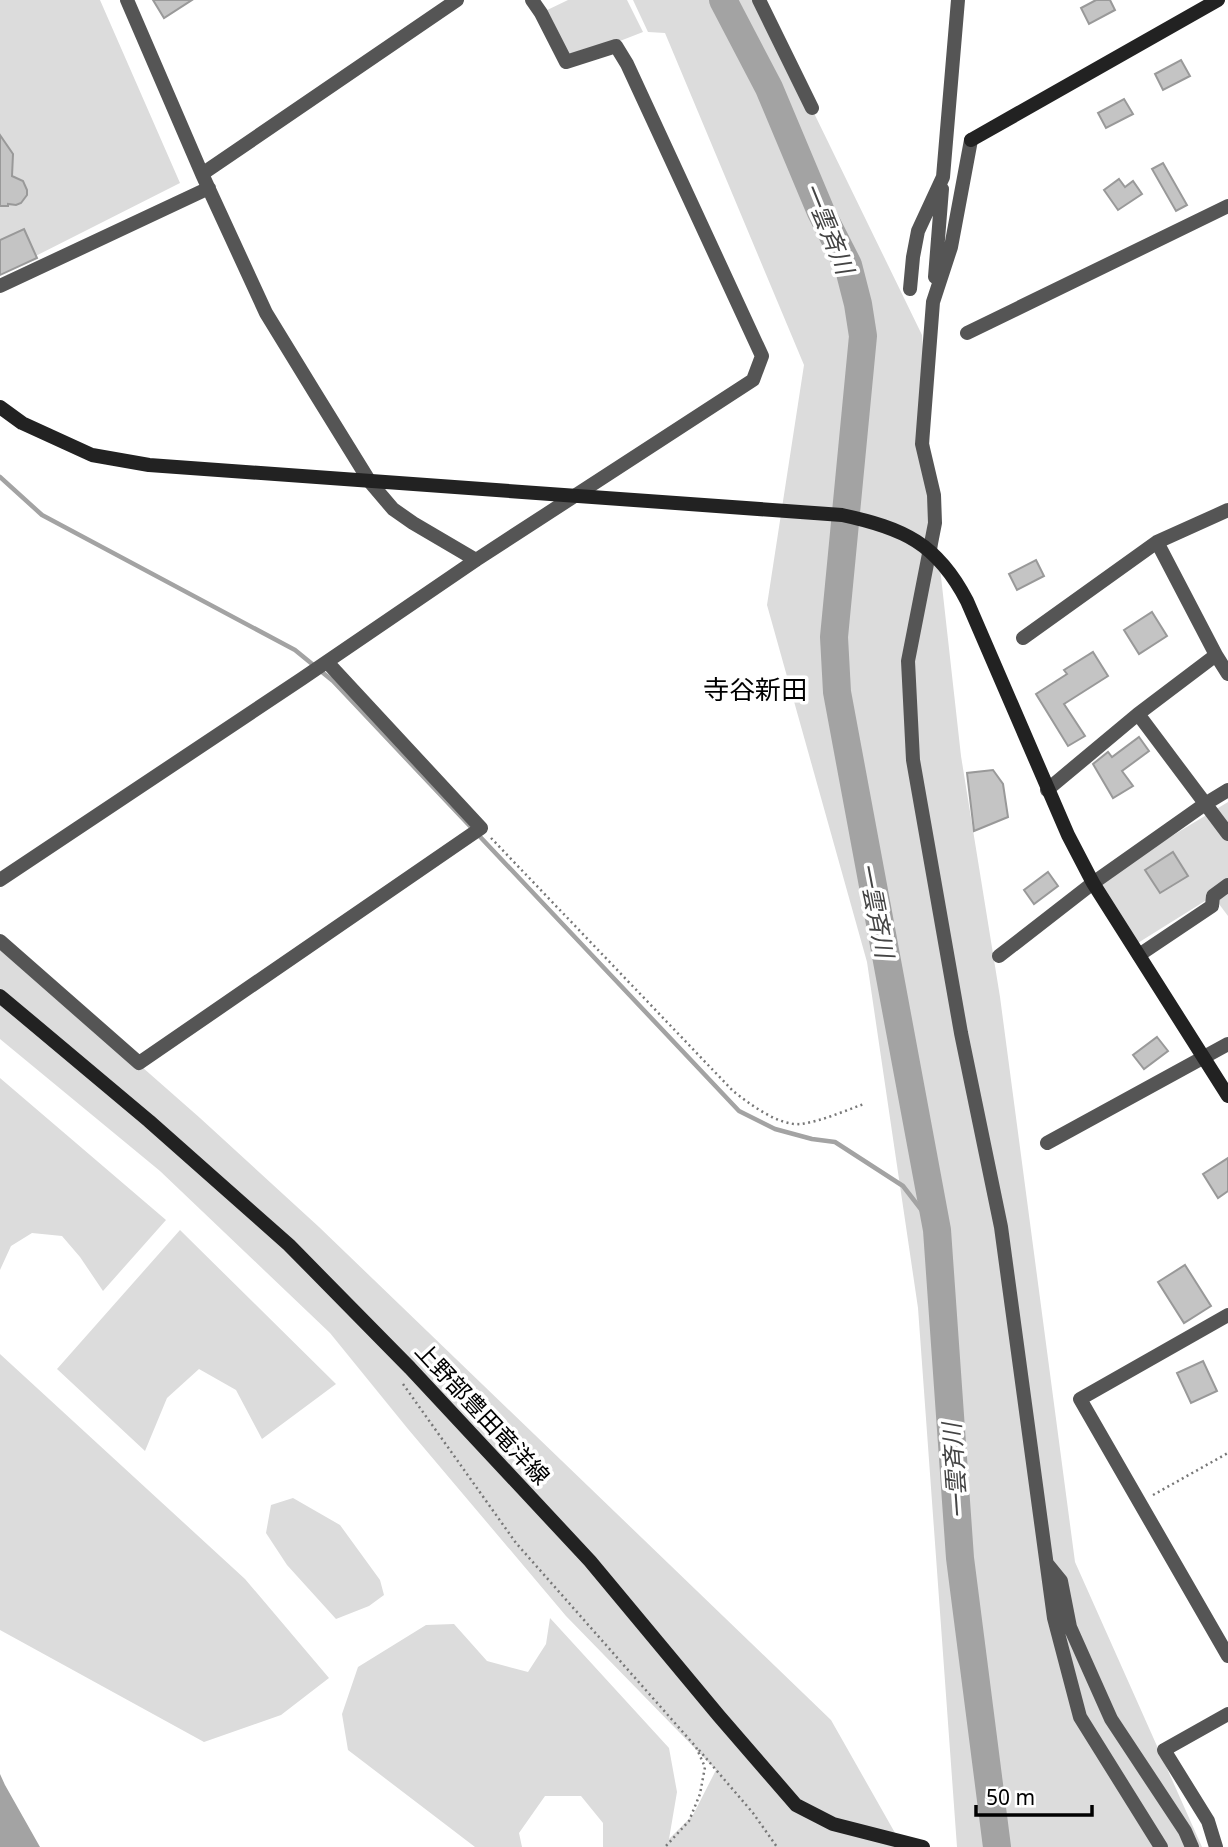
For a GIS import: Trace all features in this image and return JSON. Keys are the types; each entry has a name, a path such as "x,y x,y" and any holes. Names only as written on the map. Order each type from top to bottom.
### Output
{"street":[{"path":"127,0 266,313 370,482 393,509 476,560"},
{"path":"202,174 457,0"},
{"path":"0,880 476,560 753,380 762,356 670,155 616,46 566,62 532,0"},
{"path":"759,0 812,108"},
{"path":"958,0 922,444 934,495 935,523 908,661 913,760 961,1033 1001,1227 1054,1618 1080,1717 1161,1847"},
{"path":"933,302 951,247 971,140 1218,0"},
{"path":"910,289 918,231 943,177"},
{"path":"0,286 209,188"},
{"path":"967,332 1228,206"},
{"path":"0,407 22,423 92,456 149,465 842,515 874,522 912,537 943,564 957,582 1068,835 1094,883 1228,1096"},
{"path":"1023,638 1157,542 1228,510"},
{"path":"1157,542 1228,674"},
{"path":"1047,790 1138,713 1216,654"},
{"path":"0,941 139,1063 481,828 327,662"},
{"path":"1138,713 1228,834"},
{"path":"999,956 1094,883 1228,790"},
{"path":"1139,955 1212,906 1213,896 1228,885"},
{"name":"上野部豊田竜洋線","path":"0,996 289,1245 410,1368 590,1561 796,1805 833,1824 923,1847"},
{"path":"1047,1143 1228,1044"},
{"path":"1228,1315 1080,1399 1228,1656"},
{"path":"1046,1563 1061,1581 1070,1626 1111,1719 1185,1830 1192,1847"},
{"path":"1216,1847 1208,1821 1164,1750 1228,1714"}],"path":[{"path":"481,828 723,1082 756,1108 777,1119 799,1124 864,1104"},
{"path":"410,1368 400,1380 516,1544 753,1813 777,1847"},
{"path":"1139,1502 1228,1452"},
{"path":"665,1847 689,1821 700,1794 705,1767 696,1747"}],"shaded area":[{"path":"0,0 100,0 180,183 0,274"},
{"path":"568,0 627,0 643,32 566,62 541,13"},
{"path":"633,0 759,0 922,335 935,523 961,756 1000,997 1075,1562 1202,1847 957,1847 918,1308 867,962 767,605 804,365 665,33 648,32"},
{"path":"1228,802 1228,916 1213,896 1133,946 1094,883"},
{"path":"0,942 319,1227 831,1720 903,1847 603,1847 603,1823 581,1796 545,1796 519,1833 522,1847 475,1847 348,1750 342,1714 358,1667 426,1625 454,1624 487,1661 528,1672 546,1644 550,1618 669,1748 677,1792 669,1839 693,1815 716,1770 566,1616 330,1333 160,1171 0,1039"},
{"path":"0,1078 166,1220 103,1291 62,1236 32,1233 11,1246 0,1270"},
{"path":"180,1230 336,1384 262,1439 236,1390 199,1369 167,1398 145,1451 57,1369"},
{"path":"0,1354 245,1579 329,1678 281,1715 204,1742 0,1630"},
{"path":"293,1498 340,1525 380,1580 384,1595 369,1606 336,1619 287,1565 266,1533 271,1505"},
{"path":"0,1774 5,1785 40,1847 0,1847"}],"building":[{"path":"153,0 192,0 164,18"},
{"path":"1096,0 1110,0 1115,10 1089,24 1081,8"},
{"path":"1181,60 1190,76 1163,90 1155,74"},
{"path":"1124,99 1133,114 1106,128 1098,113"},
{"path":"0,135 13,154 12,176 23,181 27,190 27,195 16,205 0,206"},
{"path":"1163,163 1187,205 1176,211 1152,169"},
{"path":"1119,179 1125,187 1133,181 1142,194 1118,210 1104,190"},
{"path":"24,229 37,258 0,275 0,240"},
{"path":"1036,560 1044,576 1017,590 1009,574"},
{"path":"1152,612 1167,636 1139,654 1124,630"},
{"path":"1093,652 1108,676 1064,704 1085,736 1068,746 1036,694 1067,674 1064,670"},
{"path":"1139,737 1149,751 1122,771 1133,786 1113,798 1093,764 1108,752 1112,757"},
{"path":"993,770 1003,784 1008,817 974,831 967,773"},
{"path":"1173,852 1188,876 1160,893 1145,870"},
{"path":"1048,872 1058,886 1034,904 1024,890"},
{"path":"1157,1037 1168,1051 1144,1069 1133,1055"},
{"path":"1228,1158 1228,1191 1218,1198 1203,1174"},
{"path":"1185,1265 1211,1306 1184,1323 1158,1282"},
{"path":"1203,1361 1217,1391 1191,1403 1177,1373"}],"waterway":[{"name":"一雲斉川","path":"723,0 769,88 821,212 848,265 863,336 834,637 837,692 937,1230 960,1558 997,1847"},
{"path":"0,477 42,515 295,650 333,681 739,1111 775,1129 835,1142 903,1186 937,1230"}],"district":[{"name":"寺谷新田","path":"755,689"}]}
